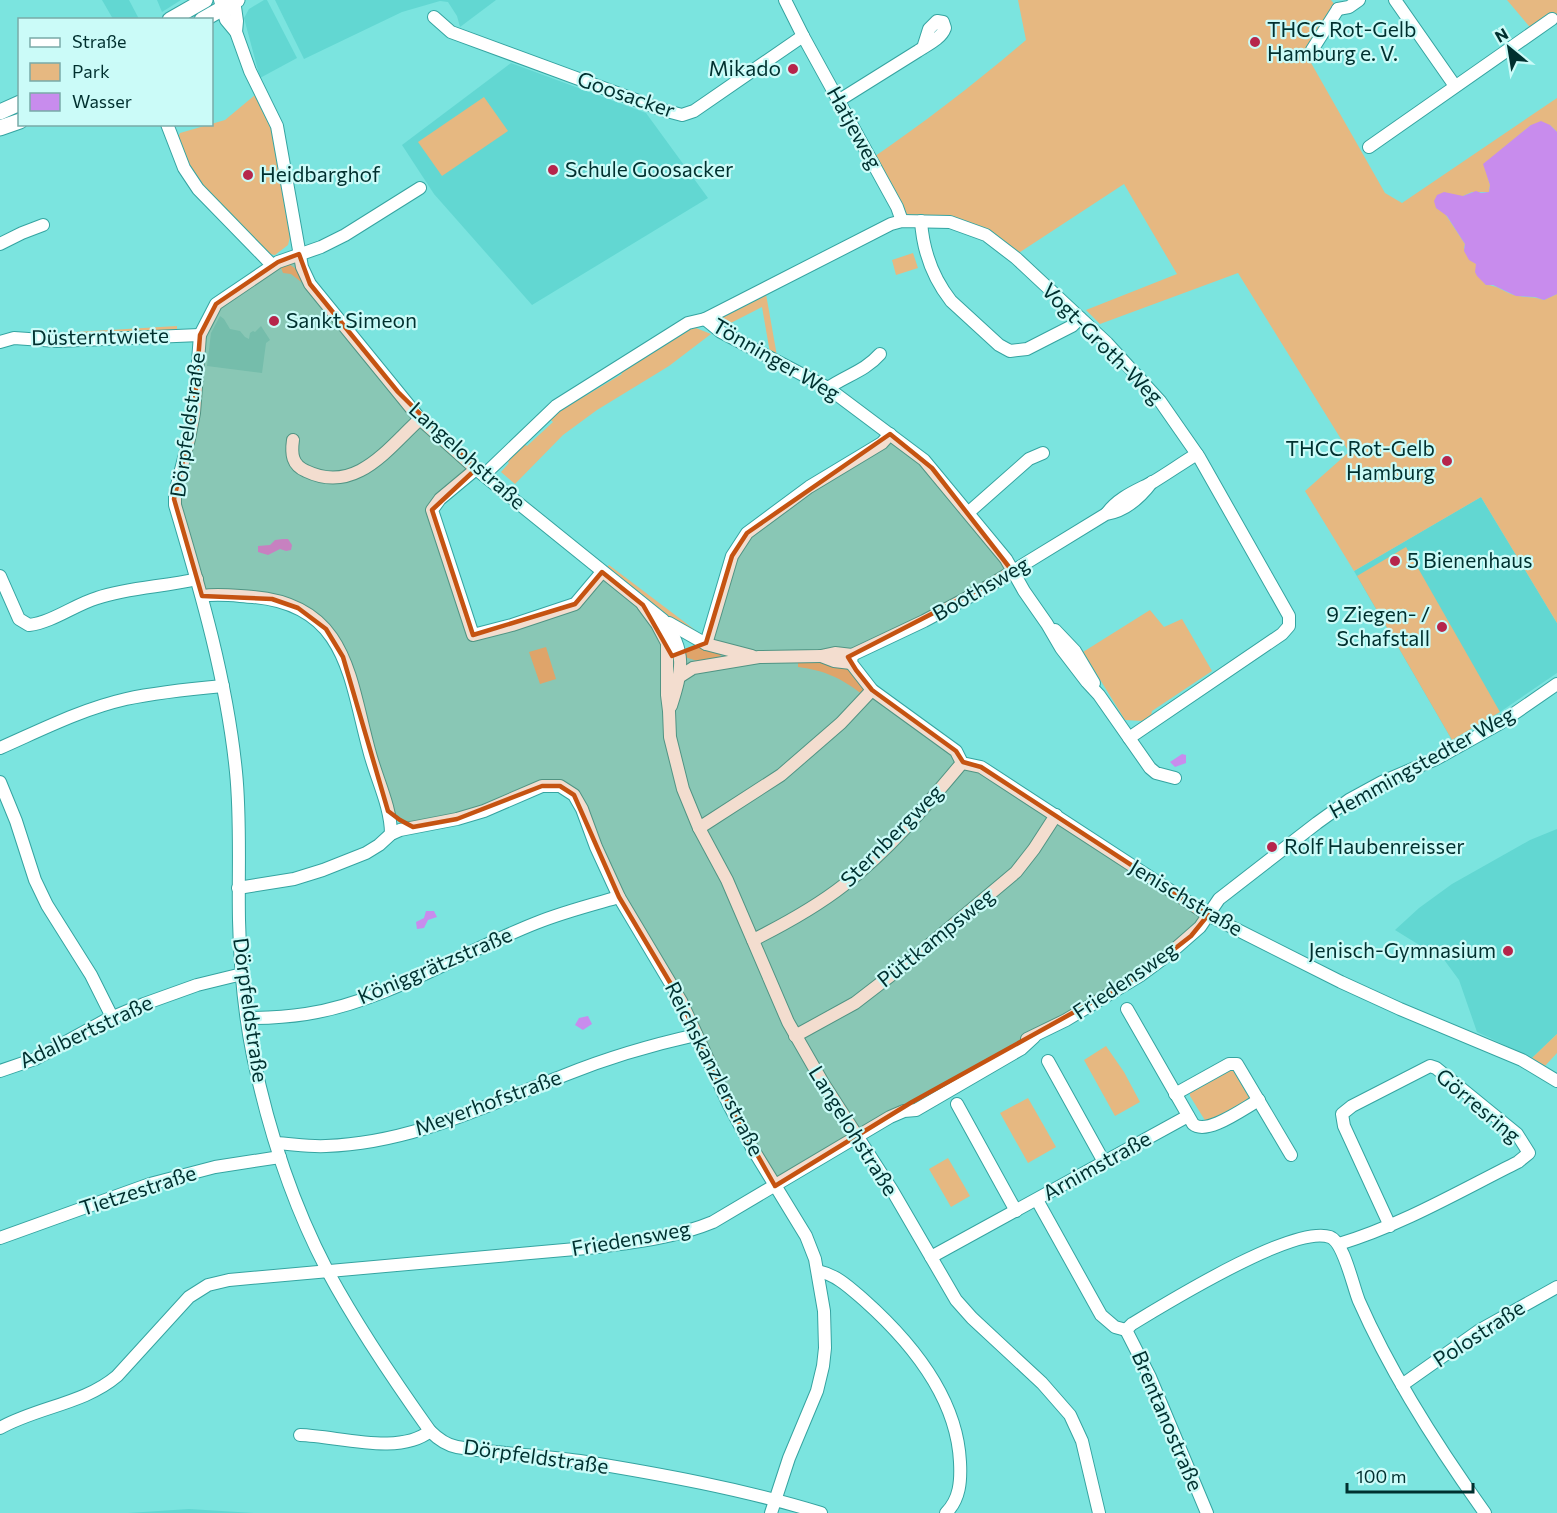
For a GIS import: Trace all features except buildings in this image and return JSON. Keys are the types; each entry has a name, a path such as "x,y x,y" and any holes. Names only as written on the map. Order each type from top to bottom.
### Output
{"main road":[{"path":"174,18 205,0"},
{"path":"205,18 229,2"},
{"path":"0,112 18,104"},
{"path":"0,128 18,122"}],"street":[{"path":"785,0 803,36"},
{"path":"1312,50 1335,4 1349,7 1359,0"},
{"path":"1395,0 1455,86"},
{"name":"Langelohstraße","path":"229,2 226,20 236,32 250,71 277,126 299,254 310,284 420,419 480,472 663,620 676,640 680,654 679,677 669,711"},
{"name":"Goosacker","path":"434,17 451,32 682,115 694,111 803,36"},
{"path":"1369,147 1552,19"},
{"name":"Hatjeweg","path":"803,36 897,207 902,221"},
{"path":"838,101 923,48"},
{"path":"168,126 184,168 198,189 272,266"},
{"path":"299,254 321,247 345,235 420,188"},
{"name":"Vogt-Groth-Weg","path":"705,319 891,224 902,221 950,222 986,235 1016,258 1107,343 1149,387 1197,454 1290,621 1282,634 1129,738"},
{"path":"921,221 924,249 945,294 1004,349 1016,352 1027,349 1072,326 1080,318"},
{"path":"0,244 43,225"},
{"name":"Dörpfeldstraße","path":"299,254 272,266 216,304 200,335 194,413 174,499 202,596 223,686 236,774 238,888 242,974 247,1018 261,1093 280,1157 304,1219 328,1272 384,1365 438,1439 456,1447 580,1461 774,1499 821,1513"},
{"name":"Tönninger Weg","path":"602,572 574,604 512,625 473,635 432,510 440,499 480,472 541,418 571,395 688,323 705,319 721,332 828,388 924,460 1006,559 1061,648 1099,695 1156,773 1175,778"},
{"name":"Düsterntwiete","path":"0,342 14,338 57,341 200,335"},
{"path":"828,388 841,379 869,367 880,354"},
{"path":"293,440 292,459 298,466 316,475 342,476 367,468 420,419"},
{"path":"706,644 732,556 747,533 810,487 882,443 890,434"},
{"path":"969,512 1023,464 1043,453"},
{"name":"Boothsweg","path":"852,659 941,613 1013,572 1106,514 1114,513 1132,504 1152,482 1197,454"},
{"path":"0,576 3,592 19,619 29,625 39,624 99,597 130,589 197,579"},
{"path":"202,596 231,595 272,599 298,608 326,629 338,645 343,657 374,770 388,811 391,834"},
{"name":"Langelohstraße","path":"643,605 667,643 670,737 687,801 727,880 795,1036 964,1310 1042,1383 1070,1415 1082,1442 1099,1513"},
{"path":"663,620 706,644 759,657"},
{"path":"667,643 699,666"},
{"path":"668,664 691,647 706,644"},
{"path":"679,677 687,670 699,666 759,657 821,656 835,652 852,659"},
{"name":"Jenischstraße","path":"852,659 872,690 956,751 963,763 981,766 1208,915 1349,986 1522,1060 1557,1081"},
{"name":"Hemmingstedter Weg","path":"1208,915 1219,899 1349,800 1382,782 1436,759 1499,724 1557,684"},
{"path":"0,748 56,723 124,700 189,688 223,686"},
{"path":"699,828 782,776 841,723 872,690"},
{"name":"Sternbergweg","path":"753,940 814,907 845,885 905,830 963,763"},
{"path":"0,782 16,821 35,880 112,1017"},
{"name":"Reichskanzlerstraße","path":"238,888 294,879 323,870 366,853 391,834 484,811 542,786 560,786 568,790 579,802 619,897 675,989 729,1105 806,1236 818,1271 824,1311 825,1348 821,1378 789,1458 771,1513"},
{"path":"388,811 413,827"},
{"name":"Püttkampsweg","path":"795,1036 855,1003 916,956 1016,872 1056,815"},
{"name":"Königgrätzstraße","path":"247,1018 307,1014 351,1003 447,963 536,922 619,897"},
{"name":"Friedensweg","path":"0,1428 15,1420 96,1391 111,1382 183,1303 201,1288 228,1280 588,1248 649,1240 706,1225 856,1136 904,1111 916,1110 1021,1049 1034,1037 1141,975 1186,940 1200,927 1208,915"},
{"name":"Adalbertstraße","path":"0,1071 35,1059 112,1017 166,995 242,974"},
{"path":"1127,1009 1188,1116 1197,1127 1210,1128 1259,1100"},
{"name":"Meyerhofstraße","path":"276,1143 335,1146 425,1129 461,1118 621,1055 696,1035"},
{"path":"1048,1061 1104,1162"},
{"path":"1175,1094 1233,1063 1240,1067 1291,1155"},
{"name":"Görresring","path":"1430,1066 1436,1068 1517,1134 1529,1154 1518,1162 1390,1226 1344,1126 1342,1114 1352,1106 1430,1066"},
{"path":"957,1104 1016,1211"},
{"name":"Arnimstraße","path":"931,1257 1188,1116"},
{"name":"Tietzestraße","path":"0,1238 171,1178 215,1167 280,1157"},
{"path":"1037,1200 1101,1315 1115,1328 1126,1330 1132,1323 1157,1309 1280,1244 1327,1236 1333,1238 1339,1244 1367,1319 1402,1385 1482,1512"},
{"path":"1339,1244 1390,1226"},
{"path":"818,1271 837,1278 883,1318 919,1361 942,1395 958,1438 961,1468 959,1491 946,1513"},
{"name":"Polostraße","path":"1402,1385 1480,1330 1557,1287"},
{"name":"Brentanostraße","path":"1126,1330 1150,1377 1207,1513"},
{"path":"300,1434 361,1442 399,1443 415,1440 430,1431"}],"highlighted area":[{"path":"299,254 310,284 398,392 476,469 432,510 473,635 575,604 602,572 643,605 672,656 706,643 732,556 747,533 890,434 932,468 1013,572 848,657 856,670 872,690 956,751 963,762 981,767 1208,915 1191,936 1141,975 912,1102 775,1186 729,1105 681,1001 619,897 574,795 560,786 542,786 457,819 413,827 388,811 343,657 326,629 298,608 272,599 202,596 174,499 194,413 200,335 216,304 278,262"}],"shaded area":[{"path":"102,0 129,0 138,18 112,18"},
{"path":"157,0 181,0 162,12"},
{"path":"267,0 297,58 260,78 244,18 249,9"},
{"path":"275,0 496,0 460,27 457,16 448,2 440,1 402,12 304,59"},
{"name":"Schule Goosacker","path":"511,63 646,113 708,198 532,305 434,194 402,145"},
{"path":"220,316 230,329 240,331 249,339 250,333 255,332 261,326 270,340 266,343 262,373 207,366 211,333"},
{"path":"1481,497 1557,623 1557,673 1500,712 1452,740 1354,571"},
{"name":"Jenisch-Gymnasium","path":"1557,829 1557,1034 1532,1058 1477,1032 1459,980 1445,961 1395,930 1419,908 1452,884 1530,840"},
{"path":"189,1509 254,1513 128,1513"}],"green space":[{"path":"1018,0 1331,0 1338,9 1312,50 1306,54 1385,193 1402,203 1557,98 1557,132 1550,125 1531,125 1484,164 1490,185 1489,192 1472,192 1436,208 1444,212 1465,244 1464,248 1476,264 1476,272 1486,285 1514,295 1544,300 1557,294 1557,623 1481,497 1354,571 1305,491 1349,452 1238,273 1100,324 1086,310 1177,274 1124,184 1014,256 959,225 902,221 871,159 950,102 1026,40"},
{"path":"1507,0 1557,0 1557,24 1551,19 1534,32"},
{"path":"255,95 272,131 290,237 288,245 275,255 269,254 262,248 193,175 177,139 180,133 204,126 213,126 213,123 225,120"},
{"path":"484,97 508,131 442,176 418,142"},
{"path":"913,253 918,268 896,275 892,260"},
{"path":"289,264 296,269 305,285 291,274 283,273 280,265"},
{"path":"766,294 777,356 770,353 762,307 723,327 722,324 725,314"},
{"path":"177,326 177,331 76,336 76,332"},
{"path":"688,328 696,328 711,334 669,366 597,410 563,435 515,484 501,472 509,463 505,459 521,442 527,446 553,422 548,417 580,393 585,396 622,374 617,369"},
{"path":"1406,547 1500,712 1452,740 1357,576"},
{"path":"609,565 699,633 683,628 605,569"},
{"path":"1150,610 1164,627 1182,619 1212,671 1152,711 1151,716 1142,721 1125,720 1083,652"},
{"path":"546,647 556,679 540,684 529,652"},
{"path":"700,647 721,653 720,660 700,662 685,657 685,652"},
{"path":"798,660 827,663 847,670 861,682 864,690 862,694 832,676 798,667"},
{"path":"1557,1034 1557,1053 1545,1066 1532,1058"},
{"path":"1106,1046 1124,1072 1140,1102 1115,1116 1084,1060"},
{"path":"1233,1067 1252,1097 1246,1104 1206,1122 1190,1096 1190,1091"},
{"path":"1028,1098 1056,1147 1028,1163 1000,1113"},
{"path":"948,1158 970,1196 951,1207 929,1169"}],"water":[{"path":"1541,121 1550,125 1557,132 1557,294 1544,300 1516,296 1493,285 1486,285 1475,272 1476,264 1469,260 1464,251 1465,244 1447,216 1436,208 1434,201 1437,195 1444,192 1463,196 1476,191 1489,192 1490,185 1483,164 1531,125"},
{"path":"288,539 292,545 291,550 280,549 268,555 258,552 258,546 270,545 275,540"},
{"path":"1182,754 1186,755 1186,763 1175,767 1170,762"},
{"path":"426,911 434,911 437,917 428,920 424,928 417,929 416,922 424,918"},
{"path":"588,1016 592,1024 583,1030 575,1025 579,1018"}],"place":[{"name":"THCC Rot-Gelb Hamburg e. V.","path":"1255,42"},
{"name":"Mikado","path":"793,69"},
{"name":"Schule Goosacker","path":"553,170"},
{"name":"Heidbarghof","path":"248,175"},
{"name":"Sankt Simeon","path":"274,321"},
{"name":"THCC Rot-Gelb Hamburg","path":"1447,461"},
{"name":"5 Bienenhaus","path":"1395,561"},
{"name":"9 Ziegen- / Schafstall","path":"1442,627"},
{"name":"Rolf Haubenreisser","path":"1272,847"},
{"name":"Jenisch-Gymnasium","path":"1508,951"}]}
